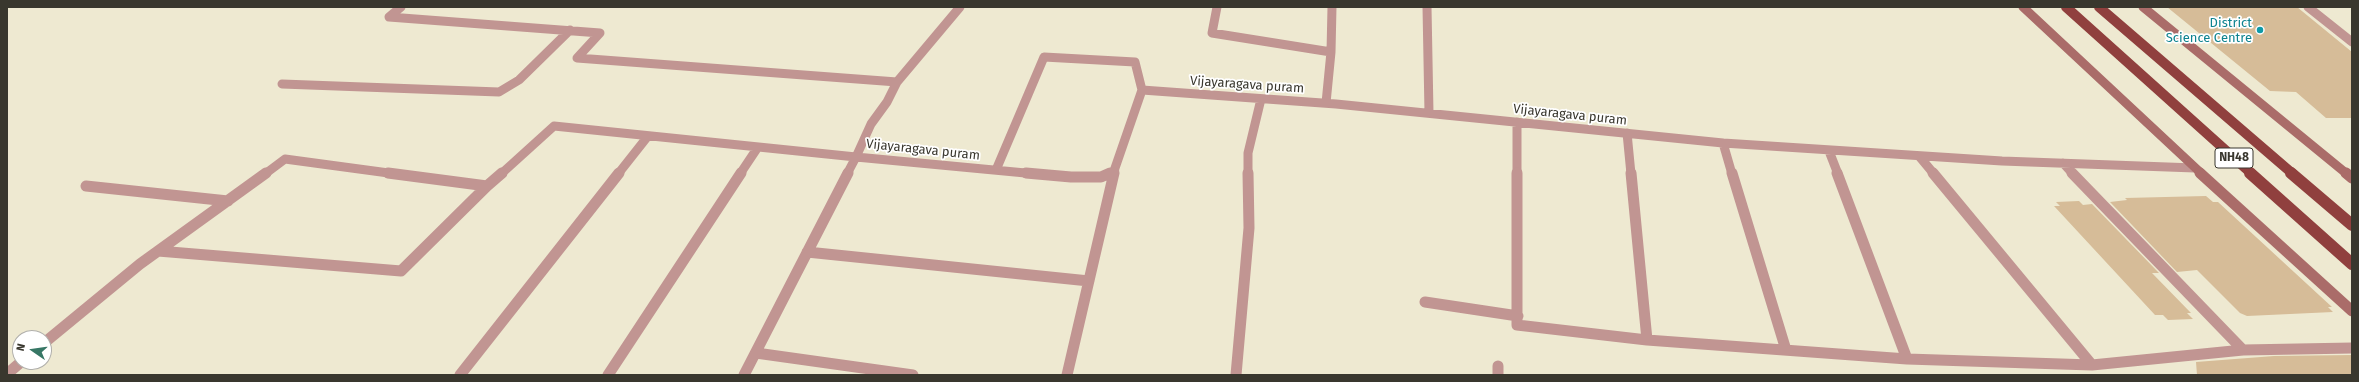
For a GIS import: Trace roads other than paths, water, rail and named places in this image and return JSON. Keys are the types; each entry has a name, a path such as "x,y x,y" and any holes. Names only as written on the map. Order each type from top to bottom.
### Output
{"highway":[{"name":"NH48","path":"2066,7 2352,264"},
{"name":"NH48","path":"2099,7 2352,225"}],"main road":[{"path":"2023,7 2195,168 2352,311"},
{"path":"2144,7 2352,178"}],"street":[{"path":"401,7 389,17 600,33 577,58 897,82"},
{"path":"158,251 401,271 487,186 554,126 856,157 871,124 887,102 897,82 960,7"},
{"path":"1217,7 1212,32 1284,46 1331,52"},
{"path":"1326,103 1331,52 1332,7"},
{"path":"1427,7 1429,114"},
{"path":"2308,7 2352,42"},
{"path":"282,84 499,92 507,89 519,80 570,30"},
{"path":"996,170 1044,57 1135,62 1142,90 1115,168 1067,375"},
{"name":"Vijayaragava puram","path":"1142,90 1326,103 1723,144 1919,156 2195,168"},
{"path":"1236,375 1248,228 1248,153 1261,99"},
{"path":"1517,122 1517,326 1647,340 1907,359 2092,365 2243,350 2352,348"},
{"path":"1627,133 1647,340"},
{"path":"460,375 648,136"},
{"path":"1723,144 1786,350"},
{"path":"608,375 758,147"},
{"path":"1829,151 1907,359"},
{"path":"1919,156 2092,365"},
{"name":"Vijayaragava puram","path":"744,375 856,157 1071,177 1101,177 1114,171 1115,168"},
{"path":"52,337 158,251 285,159 487,186"},
{"path":"2063,163 2243,350"},
{"path":"86,186 228,201"},
{"path":"807,252 1088,281"},
{"path":"1425,302 1518,316"},
{"path":"756,353 913,375"}],"place":[{"name":"District Science Centre","path":"2260,30"}]}
